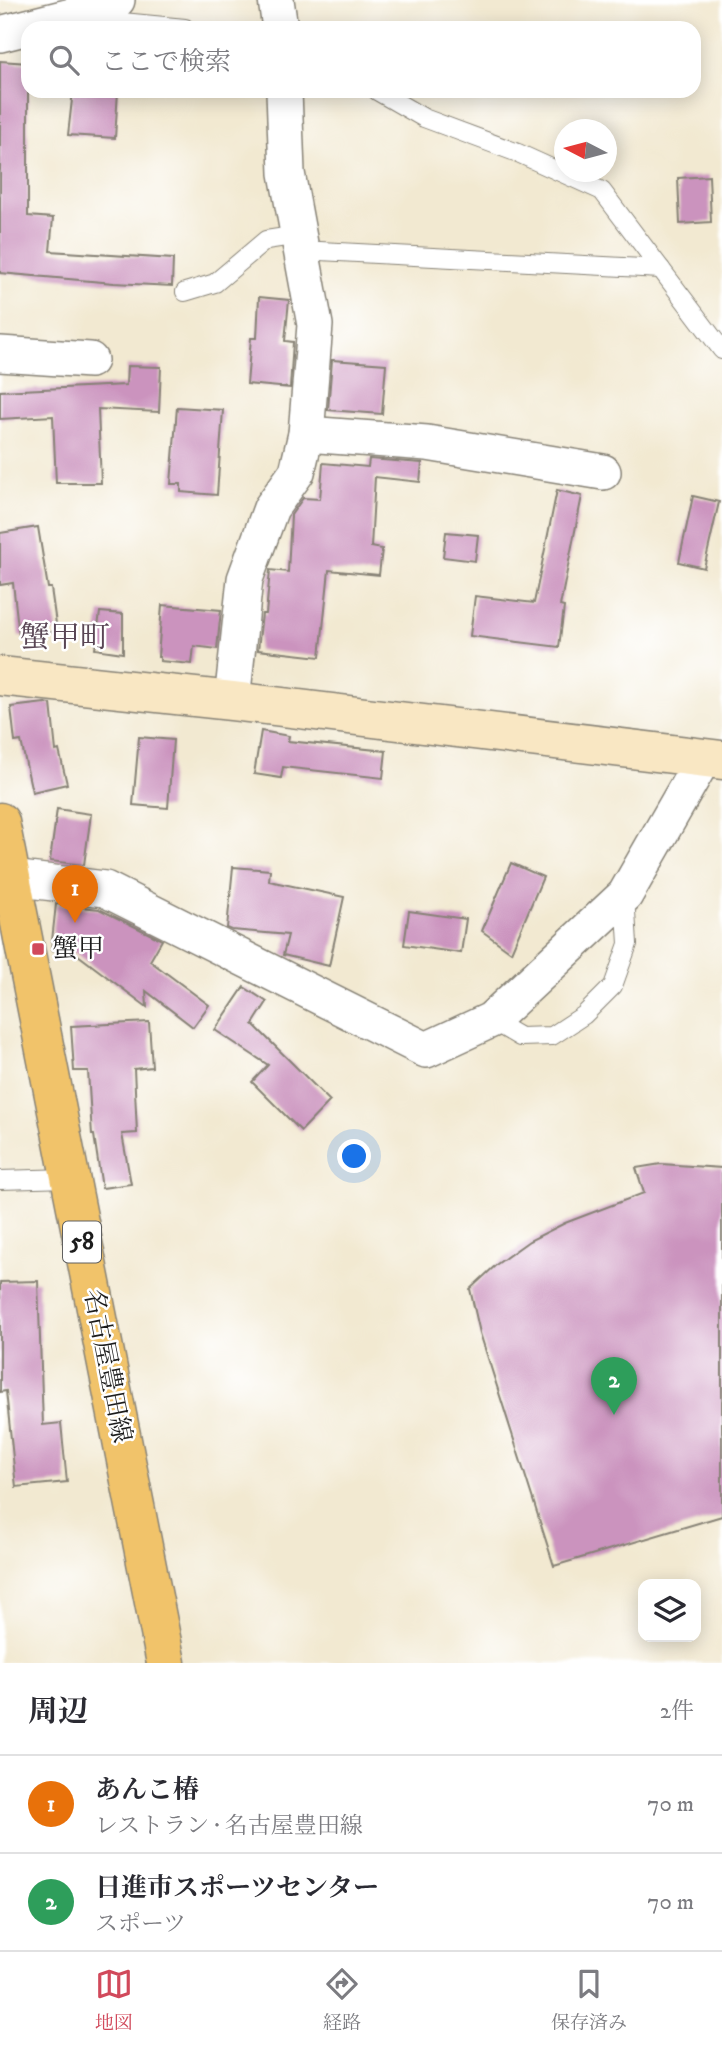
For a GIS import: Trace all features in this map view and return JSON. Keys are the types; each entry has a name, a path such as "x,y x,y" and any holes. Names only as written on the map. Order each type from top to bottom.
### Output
{"main road":[{"name":"名古屋豊田線","path":"0,822 6,869 166,1663"}],"street":[{"path":"51,21 95,10 117,0"},
{"path":"276,0 279,21"},
{"path":"0,34 21,29"},
{"path":"232,701 245,579 271,508 298,472 306,433 315,325 287,173 284,98"},
{"path":"0,354 90,360"},
{"path":"306,433 427,443 603,472"},
{"path":"0,676 232,701 712,760 625,895 491,1020 426,1050 105,889 6,869"}],"lane":[{"path":"71,16 119,21"},
{"path":"389,98 425,118 519,153 602,191 722,350"},
{"path":"185,292 215,283 266,240 660,269"},
{"path":"491,1020 520,1037 552,1036 584,1015 613,986 621,965 628,944 625,895"},
{"path":"0,1180 69,1178"}],"building":[{"path":"0,61 21,62 21,98 28,98 28,216 53,218 50,251 173,259 172,286 0,273"},
{"path":"72,98 118,98 115,138 68,135"},
{"path":"709,176 711,222 680,224 678,178"},
{"path":"259,297 289,300 285,341 293,342 290,388 247,384 251,338 257,338"},
{"path":"332,360 386,364 382,414 328,410"},
{"path":"127,366 161,367 159,412 98,409 101,483 56,483 53,416 0,419 0,391 126,385"},
{"path":"177,407 223,410 217,495 181,492 181,484 171,484"},
{"path":"369,459 422,463 420,482 375,477 371,547 382,549 379,575 329,570 320,657 258,650 262,614 266,614 270,570 288,572 291,515 303,498 320,499 323,463 368,467"},
{"path":"557,490 582,496 560,606 564,607 559,647 470,636 475,596 534,603"},
{"path":"693,496 719,502 704,568 679,562"},
{"path":"38,527 57,631 19,636 13,583 0,585 0,533"},
{"path":"446,532 478,535 475,561 443,557"},
{"path":"162,605 221,610 217,649 194,646 192,664 160,661 158,657"},
{"path":"100,612 123,614 123,653 95,649"},
{"path":"51,704 56,751 59,750 67,784 32,792 21,741 15,742 11,707"},
{"path":"261,731 289,736 288,741 386,751 383,778 283,767 281,778 254,774"},
{"path":"139,737 173,740 168,808 133,805"},
{"path":"57,809 91,814 84,865 50,861"},
{"path":"511,863 543,877 511,952 482,931"},
{"path":"233,867 270,870 269,881 344,897 329,966 283,955 288,935 227,928"},
{"path":"56,904 99,909 162,940 150,961 209,1005 193,1027 146,991 147,1007 74,952 51,950"},
{"path":"409,911 466,919 461,953 404,945"},
{"path":"244,987 267,1002 253,1024 330,1101 301,1131 252,1082 268,1065 215,1030"},
{"path":"149,1022 152,1067 134,1069 137,1133 122,1134 131,1184 102,1188 92,1135 88,1071 74,1071 71,1026"},
{"path":"661,1164 722,1168 722,1516 554,1566 480,1333 470,1289 497,1264 529,1241 565,1223 644,1193 636,1168"},
{"path":"38,1281 43,1425 61,1423 67,1482 16,1487 6,1391 0,1392 0,1282"}],"place":[{"name":"あんこ椿","path":"75,923"},
{"name":"蟹甲","path":"38,949"},
{"name":"日進市スポーツセンター","path":"614,1415"}],"district":[{"name":"蟹甲町","path":"65,638"}]}
